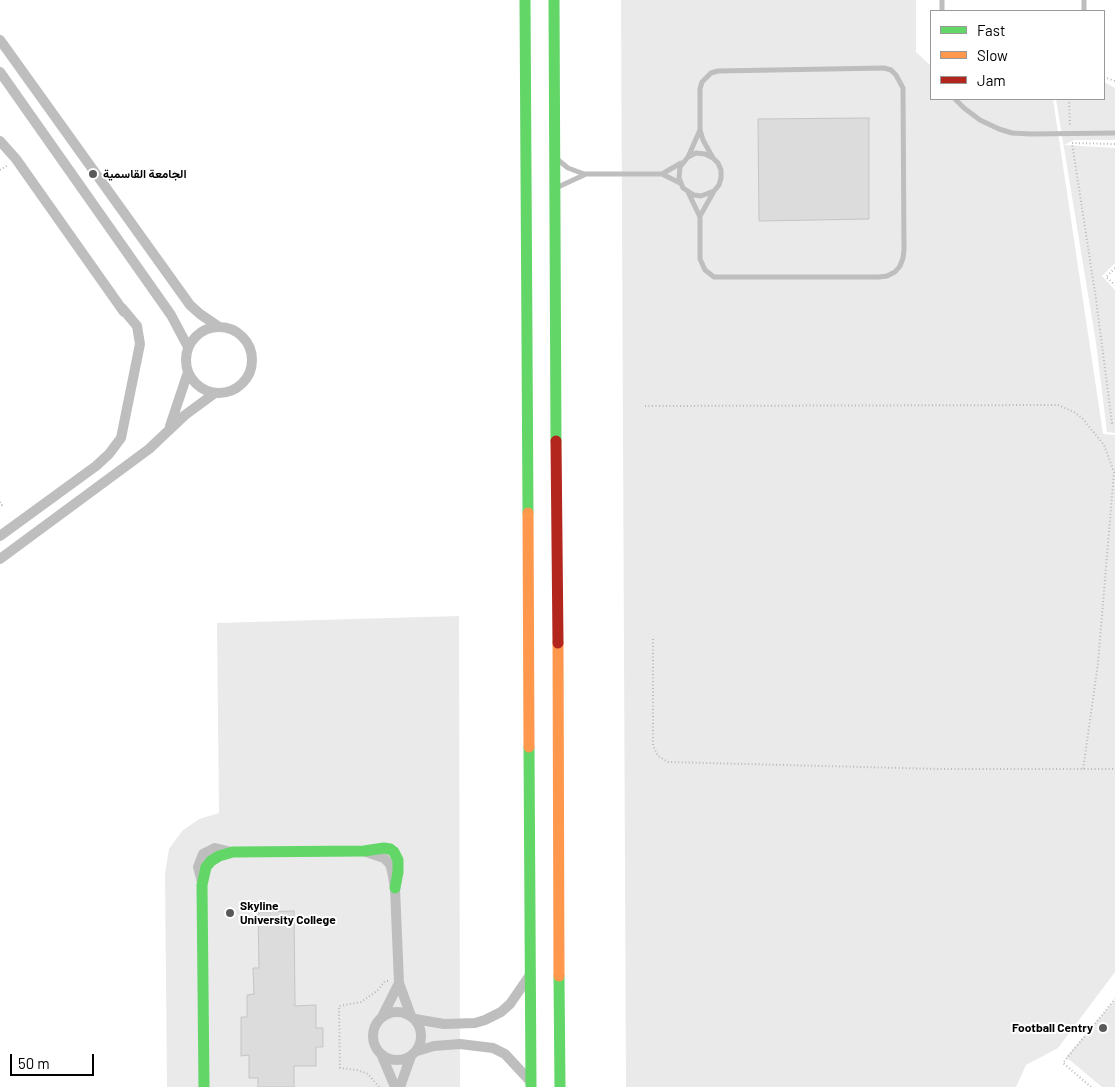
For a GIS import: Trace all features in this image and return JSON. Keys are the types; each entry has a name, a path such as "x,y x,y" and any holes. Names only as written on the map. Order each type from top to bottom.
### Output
{"street":[{"path":"525,0 532,972 531,1084"},
{"path":"554,0 560,1087"},
{"path":"0,40 190,304 209,322 232,330 243,337 250,349 252,362 249,375 240,386 228,392 215,393 201,388 191,378 186,359 188,347 194,339 201,333 219,327"},
{"path":"0,72 171,315 188,347"},
{"path":"0,135 3,144 122,308 134,321 139,332 140,344 126,414 117,445 96,466 0,536"},
{"path":"167,432 188,372"},
{"path":"0,559 149,449 185,415 215,393"},
{"path":"204,1087 202,885 206,867 219,856 233,852 364,851 384,848 394,852 399,866 395,888 399,982 413,1017 419,1025 422,1038 400,1087"},
{"path":"383,1015 397,1011 413,1017 444,1024 475,1023 486,1020 501,1012 510,1004 532,972"},
{"path":"396,1087 372,1039 375,1026 383,1015 399,982"},
{"path":"382,1056 396,1060 434,1046 460,1044 493,1048 505,1054 531,1084"}],"lane":[{"path":"555,157 568,168 584,174 662,174 680,184 688,192 700,217 700,259 705,270 714,276 887,276 895,272 903,258 903,88 896,75 891,70 884,68 718,71 706,77 700,89 700,130 707,149 718,163 721,170 721,178 719,185 700,217"},
{"path":"956,100 980,120 999,129 1031,134 1115,133"},
{"path":"662,174 682,162 688,156 700,130"},
{"path":"688,156 696,153 705,154 713,158"},
{"path":"680,184 678,173 682,162"},
{"path":"556,189 584,174"},
{"path":"688,192 701,196 714,191"}],"path":[{"path":"1069,100 1070,133"},
{"path":"1115,144 1072,143 1096,299 1112,423 1115,423"},
{"path":"1115,268 1106,277 1115,286"},
{"path":"645,406 1058,405 1082,418 1104,445 1114,472 1098,663 1083,770"},
{"path":"0,502 2,505 0,506"},
{"path":"653,639 653,746 658,756 668,762 940,769 1115,769"},
{"path":"379,1087 368,1074 357,1070 340,1068 339,1006 361,1002 377,991 385,981 399,982"},
{"path":"1091,1087 1063,1063 1115,999"}],"shaded area":[{"path":"621,0 916,0 916,52 930,65 930,100 1053,100 1103,434 1115,435 1115,972 1058,1048 1026,1065 1016,1087 626,1087"},
{"path":"1105,83 1115,88 1115,140 1074,140 1064,145 1115,148 1115,263 1102,276 1115,290 1115,433 1107,432 1096,343 1056,100 1105,100"},
{"path":"459,616 460,1087 167,1087 165,873 169,849 182,831 199,819 219,813 217,623"},
{"name":"Football Centry","path":"1115,1000 1115,1087 1102,1087 1066,1057"}],"building":[{"path":"869,118 869,219 759,221 758,119"},
{"path":"294,911 295,1006 316,1005 316,1028 323,1028 323,1047 316,1047 316,1066 294,1066 294,1087 258,1087 258,1078 249,1078 249,1055 241,1056 241,1017 247,1017 247,995 254,994 253,968 259,968 258,912"}],"traffic: fast":[{"path":"525,0 528,513"},
{"path":"554,0 556,441"},
{"path":"529,747 531,1087"},
{"path":"204,1087 202,885 206,867 211,861 219,856 233,852 364,851 384,848 394,852 398,860 395,888"},
{"path":"559,976 560,1087"}],"traffic: slow":[{"path":"528,513 529,747"},
{"path":"558,643 559,976"}],"traffic: jam":[{"path":"556,441 558,643"}],"place":[{"name":"الجامعة القاسمية","path":"93,174"},
{"name":"Skyline University College","path":"230,913"},
{"name":"Football Centry","path":"1103,1028"}]}
